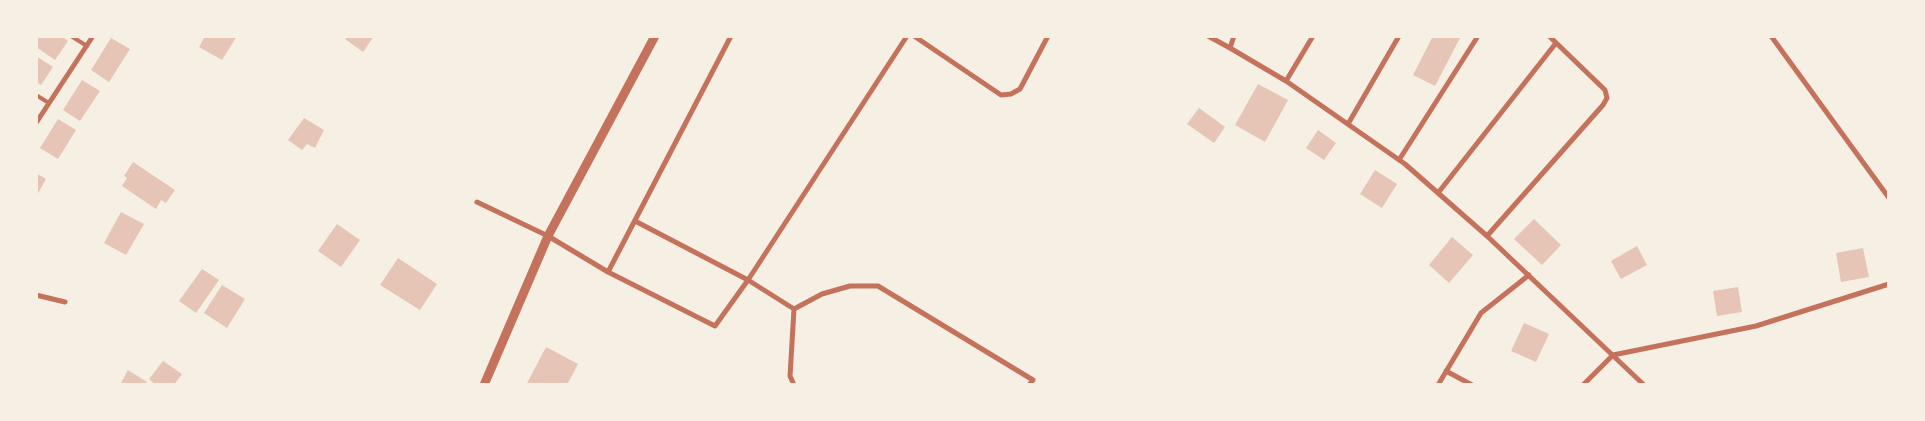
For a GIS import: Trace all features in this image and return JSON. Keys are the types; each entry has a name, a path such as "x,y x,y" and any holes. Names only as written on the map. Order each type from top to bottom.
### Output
{"street":[{"path":"36,123 93,36"},
{"path":"484,385 548,236 655,36"},
{"path":"608,272 731,36"},
{"path":"478,202 548,236 608,272 715,326 748,280 907,36"},
{"path":"914,36 1000,94 1011,94 1020,89 1048,36"},
{"path":"1208,36 1286,81 1399,160 1487,236 1644,385"},
{"path":"1230,48 1234,36"},
{"path":"1286,81 1313,36"},
{"path":"1348,124 1399,36"},
{"path":"1399,160 1478,36"},
{"path":"1487,236 1603,105 1607,98 1605,90 1549,36"},
{"path":"1770,36 1889,198"},
{"path":"1438,193 1556,43"},
{"path":"635,221 748,280 794,309"},
{"path":"1438,385 1481,313 1529,275"},
{"path":"1583,385 1613,355 1756,326 1889,284"},
{"path":"794,309 822,294 850,286 878,286 1033,380 1029,385"},
{"path":"36,295 65,302"},
{"path":"794,309 790,376 794,385"},
{"path":"1446,371 1472,385"}],"lane":[{"path":"71,36 86,46"},
{"path":"36,94 50,103"}],"building":[{"path":"36,36 61,36 68,41 55,60 36,47"},
{"path":"205,36 237,36 222,60 199,47"},
{"path":"347,36 374,36 363,52 345,39"},
{"path":"1433,36 1461,36 1435,86 1413,75"},
{"path":"111,38 130,49 109,82 91,70"},
{"path":"36,56 53,67 41,85 36,82"},
{"path":"82,80 100,91 80,121 63,110"},
{"path":"1258,84 1288,100 1265,142 1235,125"},
{"path":"1199,108 1225,127 1214,143 1187,124"},
{"path":"304,118 324,130 315,148 307,144 302,150 288,140"},
{"path":"58,119 76,130 58,159 40,148"},
{"path":"1318,130 1336,143 1324,160 1306,148"},
{"path":"133,162 175,190 166,203 161,200 156,209 122,186 127,178 124,176"},
{"path":"1375,170 1397,184 1382,208 1360,194"},
{"path":"36,173 46,179 36,197"},
{"path":"121,212 144,224 126,255 104,243"},
{"path":"1534,219 1561,245 1542,265 1514,239"},
{"path":"337,224 360,240 341,267 318,251"},
{"path":"1452,237 1473,255 1449,283 1429,265"},
{"path":"1637,246 1647,265 1621,279 1611,261"},
{"path":"1863,248 1869,277 1841,282 1836,253"},
{"path":"398,258 437,284 420,310 380,285"},
{"path":"202,269 219,280 196,313 179,301"},
{"path":"222,285 245,299 227,328 204,313"},
{"path":"1738,287 1742,312 1717,316 1713,291"},
{"path":"1524,323 1549,334 1536,362 1511,351"},
{"path":"546,347 578,364 567,385 526,385"},
{"path":"163,361 182,374 174,385 156,385 149,379"},
{"path":"128,370 147,382 146,385 120,385"}]}
